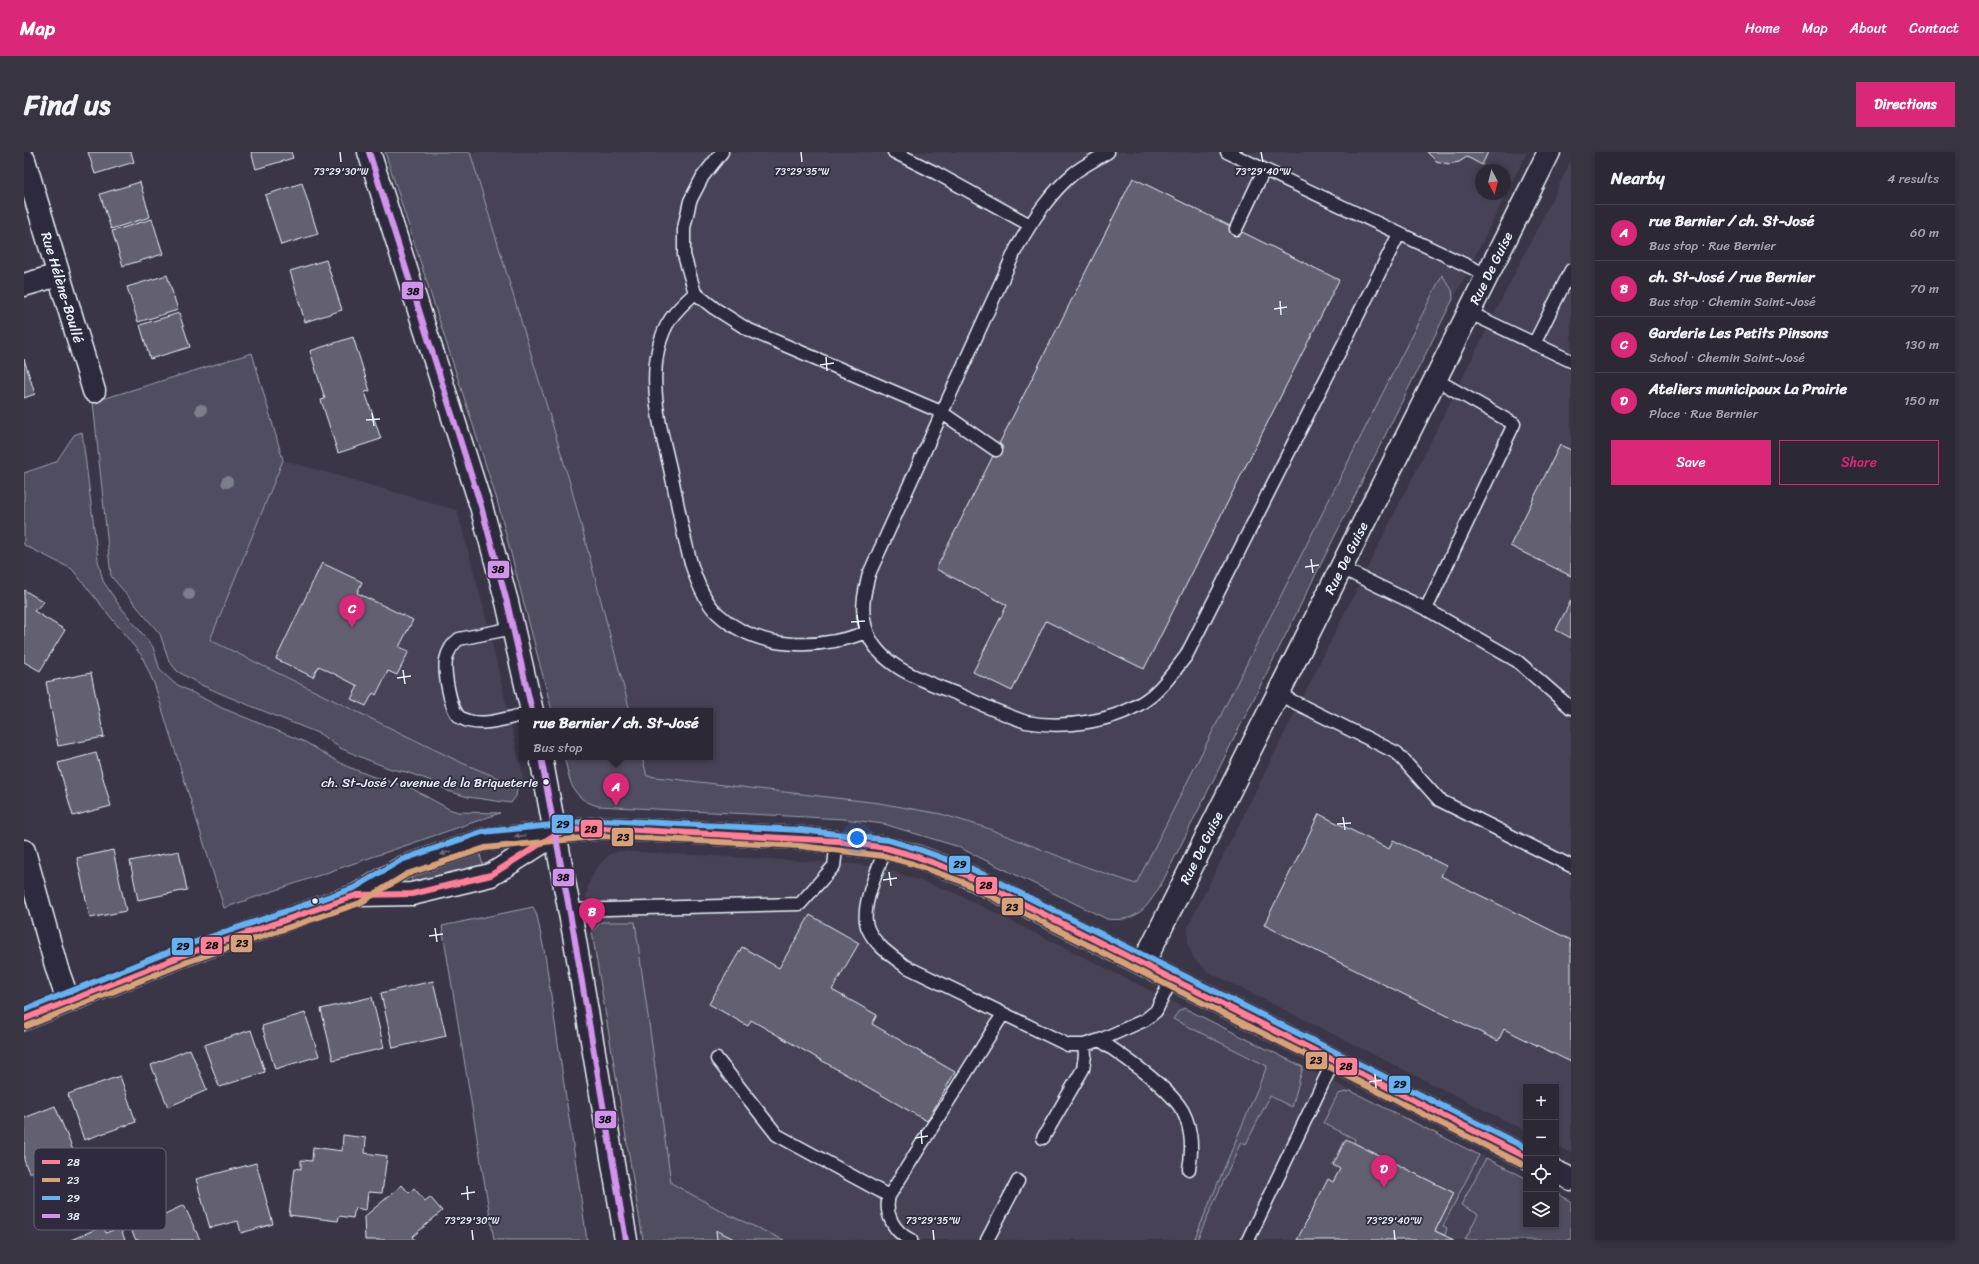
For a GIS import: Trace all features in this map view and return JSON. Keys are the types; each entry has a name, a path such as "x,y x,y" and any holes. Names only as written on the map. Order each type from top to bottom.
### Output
{"street":[{"path":"369,152 481,506 513,628 531,708"},
{"name":"Rue De Guise","path":"1143,964 1549,152"},
{"name":"Rue Hélène-Boullé","path":"24,160 94,391"},
{"path":"24,285 58,275"},
{"path":"542,760 570,910 626,1240"},
{"path":"24,1019 68,1000 211,945 357,895 404,868 483,840 556,834 602,828 837,841 886,848 915,856 966,875 1523,1156"},
{"path":"357,895 412,894 491,875 556,834"},
{"path":"24,851 57,969 68,1000"},
{"path":"1559,1173 1571,1179"}],"lane":[{"path":"722,152 703,176 690,201 684,228 684,255 695,293 714,308 747,329 941,412 996,450"},
{"path":"894,152 936,173 1030,225"},
{"path":"1108,152 1075,172 1055,190 1030,225 1016,249 869,574 864,594 863,613 867,632 874,645 885,657 919,678 1026,722 1044,725 1066,725 1098,720 1128,709 1148,698 1160,688 1186,656 1399,234"},
{"path":"1227,152 1487,275"},
{"path":"1236,229 1264,170"},
{"path":"1534,344 1571,270"},
{"path":"695,293 674,313 665,327 658,351 656,377 658,413 690,560 704,595 717,613 733,626 783,643 810,644 833,642 867,632"},
{"path":"1468,312 1571,361"},
{"path":"1426,609 1514,424 1435,379"},
{"path":"1340,568 1426,609 1517,661 1571,708"},
{"path":"513,628 459,639 454,643 446,660 446,672 452,706 461,718 487,722 519,716"},
{"path":"1278,694 1397,753 1439,800 1571,866"},
{"path":"570,910 800,904 834,866 837,841"},
{"path":"886,848 866,909 865,918 868,930 886,951 905,966 1068,1045 1084,1045 1100,1040 1144,1020 1156,1011 1172,978"},
{"path":"911,1240 904,1237 894,1226 887,1214 887,1203 889,1196 1004,1014"},
{"path":"1100,1040 1148,1076 1178,1104 1188,1127 1191,1142 1189,1169"},
{"path":"1043,1138 1083,1069 1085,1054 1084,1045"},
{"path":"717,1059 777,1135 889,1196"},
{"path":"1248,1240 1334,1060"},
{"path":"987,1240 1018,1180"}],"shaded area":[{"path":"385,152 470,152 570,483 629,708 551,708 497,500"},
{"path":"470,152 1527,152 1511,184 1511,164 1475,164 1475,200 1503,200 1163,881 1136,884 1084,866 984,827 941,814 879,803 647,776 643,760 713,760 713,708 629,708 570,483"},
{"path":"1571,161 1571,1153 1559,1147 1559,1084 1523,1084 1523,1129 1207,971 1194,959 1188,944 1188,926"},
{"path":"1442,275 1452,290 1453,299 1163,881 1147,905 1135,915 1118,920 1107,919 956,846 884,824 844,819 598,806 589,803 577,794 570,781 565,760 643,760 647,776 879,803 941,814 984,827 1084,866 1136,884"},
{"path":"252,353 283,460 210,640 462,763 513,784 518,783 516,796 511,803 468,797 448,791 429,780 406,772 391,769 363,758 340,748 320,734 199,684 177,671 169,661 160,634 111,576 93,402"},
{"path":"82,432 98,560 103,581 119,605 153,647 160,670 174,683 222,708 305,742 346,766 374,777 411,788 449,809 458,812 500,813 224,908 155,686 142,656 72,569 24,545 24,473 56,462 74,435"},
{"path":"283,460 457,510 486,617 524,781 513,784 462,763 210,640"},
{"path":"620,851 856,864 886,869 955,893 1523,1177 1523,1228 1559,1228 1559,1195 1571,1201 1571,1240 643,1240 586,898 588,885 596,868 610,854"},
{"path":"480,854 483,866 412,882 411,877"},
{"path":"533,907 537,916 545,955 587,1240 494,1240 442,926"},
{"path":"601,922 635,922 671,1183 729,1215 784,1240 736,1240 716,1231 717,1240 643,1240 592,932"},
{"path":"1184,1008 1303,1067 1292,1107 1270,1096 1246,1144 1241,1142 1197,1240 1194,1240 1267,1066 1173,1019 1178,1012"},
{"path":"1351,1091 1479,1155 1443,1226 1447,1228 1445,1235 1435,1231 1454,1193 1354,1143 1355,1139 1323,1123 1338,1094"},
{"path":"1486,1158 1523,1176 1523,1228 1559,1228 1559,1195 1571,1201 1571,1240 1465,1240 1478,1214 1461,1205"}],"building":[{"path":"88,152 131,152 134,162 95,174"},
{"path":"251,152 291,152 293,158 256,169"},
{"path":"1427,152 1488,152 1482,164 1467,157 1459,162 1449,164 1436,161"},
{"path":"1133,178 1339,280 1144,669 1046,621 1012,691 973,672 1007,605 936,569"},
{"path":"140,182 150,217 111,229 100,194"},
{"path":"302,183 318,234 281,245 265,195"},
{"path":"152,219 163,254 123,266 112,231"},
{"path":"326,260 342,310 305,322 290,271"},
{"path":"167,275 178,310 138,322 127,287"},
{"path":"179,313 190,347 150,359 140,325"},
{"path":"353,337 370,391 365,392 381,439 338,453 321,400 325,399 310,351"},
{"path":"24,359 35,394 24,398"},
{"path":"1560,445 1571,450 1571,576 1510,546"},
{"path":"322,563 362,582 357,593 413,620 399,647 409,651 397,675 388,671 376,695 373,693 366,706 351,699 358,686 319,666 313,677 276,659"},
{"path":"24,590 44,602 34,611 65,630 40,671 24,662"},
{"path":"1571,600 1571,638 1556,630"},
{"path":"91,673 104,737 58,746 46,682"},
{"path":"96,753 111,806 73,816 58,763"},
{"path":"1319,814 1389,849 1393,840 1446,866 1441,876 1571,940 1571,1062 1504,1029 1498,1041 1264,925"},
{"path":"113,850 126,911 90,918 77,858"},
{"path":"179,851 187,890 138,900 130,861"},
{"path":"810,915 859,943 832,990 877,1015 872,1024 955,1072 927,1121 751,1020 748,1026 709,1004 742,947 779,968"},
{"path":"433,981 446,1036 393,1048 381,993"},
{"path":"372,997 384,1048 333,1060 321,1009"},
{"path":"305,1013 319,1056 275,1069 262,1026"},
{"path":"251,1030 265,1072 219,1087 204,1045"},
{"path":"190,1049 207,1090 168,1107 151,1065"},
{"path":"120,1076 136,1122 84,1140 68,1094"},
{"path":"55,1106 72,1148 34,1148 34,1171 29,1173 24,1160 24,1118"},
{"path":"343,1135 366,1138 365,1153 387,1156 382,1193 368,1192 366,1210 355,1208 353,1218 339,1216 338,1221 289,1215 295,1168 301,1169 301,1160 312,1161 313,1147 342,1151"},
{"path":"1346,1139 1454,1193 1435,1231 1454,1240 1297,1240 1328,1179 1333,1182 1340,1169 1333,1165"},
{"path":"256,1163 273,1224 241,1233 238,1221 210,1228 196,1179"},
{"path":"402,1185 409,1193 414,1188 425,1201 430,1197 442,1211 412,1237 415,1240 365,1240 364,1217"},
{"path":"184,1205 200,1240 136,1240 131,1230 166,1230 166,1213"},
{"path":"94,1230 105,1230 106,1233 113,1230 121,1230 125,1240 71,1240"},
{"path":"716,1230 736,1240 717,1240"}],"transit line":[{"name":"38","path":"369,152 481,506 507,602 531,708"},
{"name":"38","path":"542,760 574,935 626,1240"},
{"name":"29","path":"24,1010 181,947 354,888 401,860 482,832 602,820 801,830 888,840 970,868 1523,1146"},
{"name":"28","path":"24,1019 184,955 357,895 412,894 491,875 556,834 571,830 602,828 837,841 886,848 915,856 966,875 1524,1156"},
{"name":"23","path":"27,1026 187,962 360,903 407,874 485,848 602,836 800,846 884,856 913,864 963,882 1522,1164"}],"place":[{"name":"Garderie Les Petits Pinsons","path":"352,628"},
{"name":"ch. St-José / avenue de la Briqueterie","path":"546,782"},
{"name":"rue Bernier / ch. St-José","path":"616,806"},
{"name":"ch. St-José / rue Bernier","path":"592,931"},
{"name":"Ateliers municipaux La Prairie","path":"1384,1188"}]}
